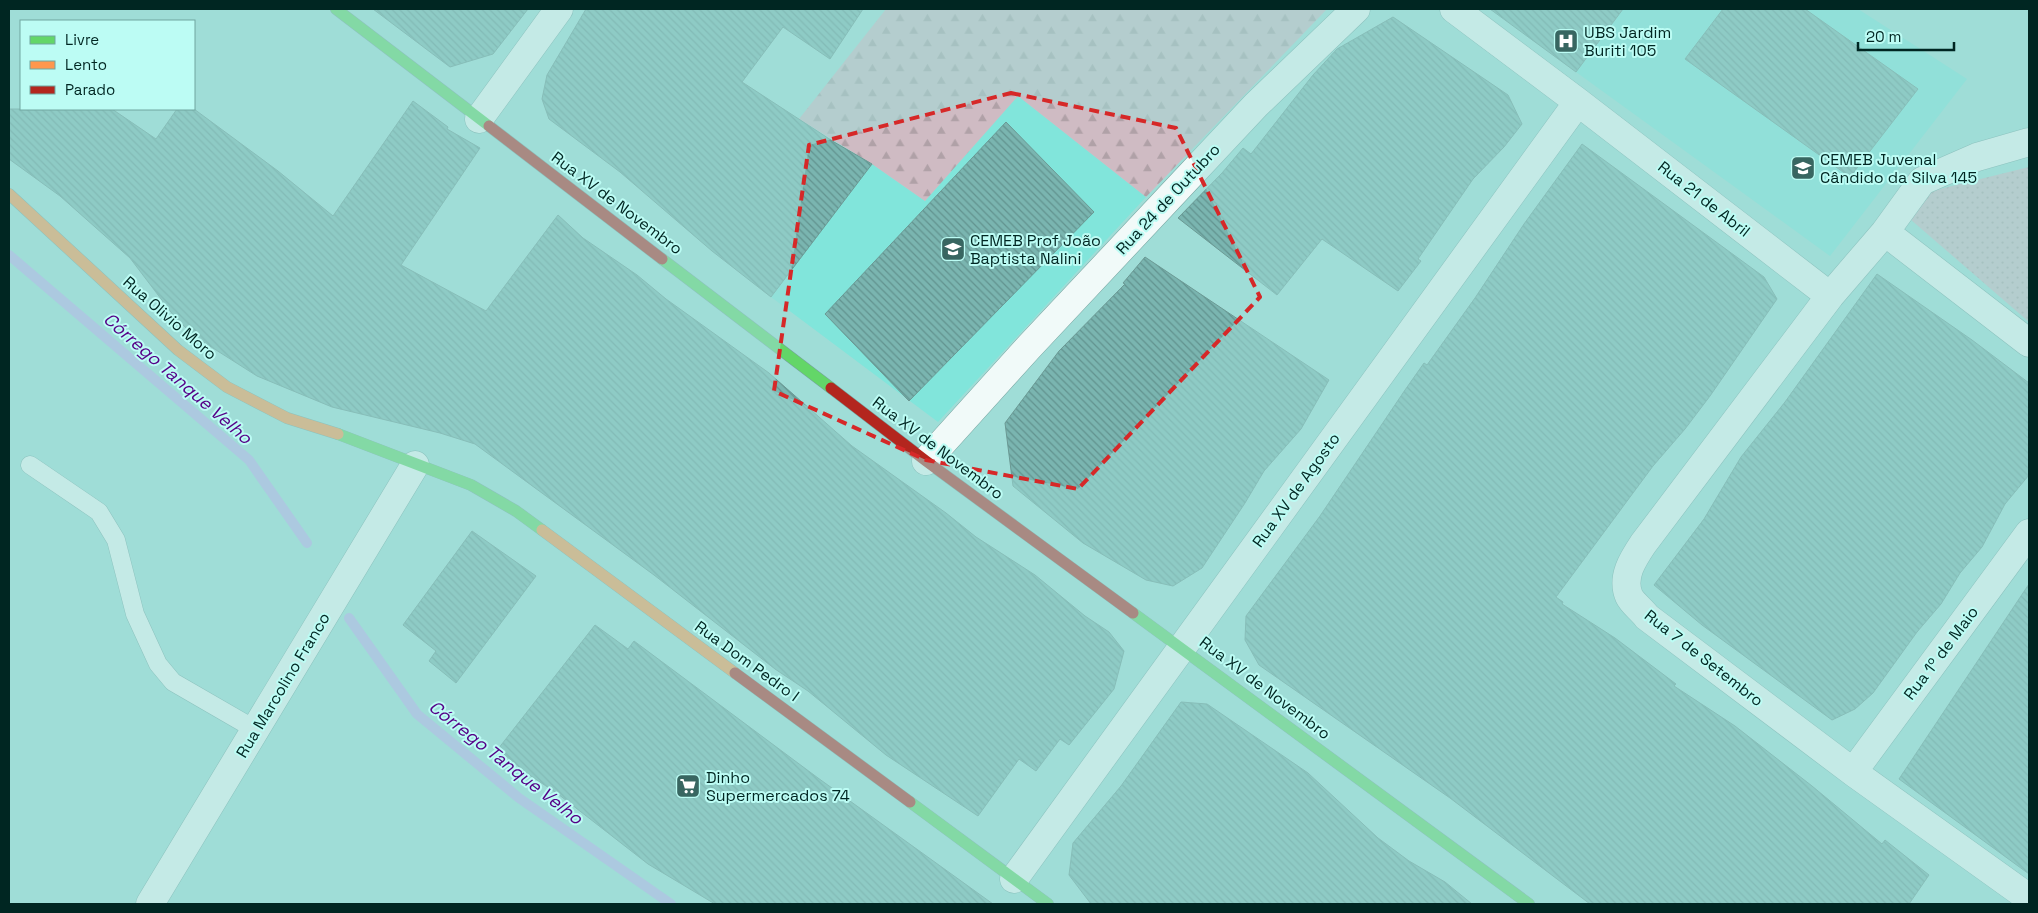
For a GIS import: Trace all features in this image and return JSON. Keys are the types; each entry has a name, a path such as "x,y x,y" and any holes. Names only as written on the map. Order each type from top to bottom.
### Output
{"street":[{"name":"Rua XV de Novembro","path":"336,9 926,460 1529,904"},
{"path":"480,119 559,9"},
{"name":"Rua 24 de Outubro","path":"926,460 1028,348 1256,106 1356,9"},
{"path":"1454,9 1578,102"},
{"name":"Rua 21 de Abril","path":"1578,102 1830,296"},
{"name":"Rua XV de Agosto","path":"1014,879 1578,102"},
{"name":"Rua 7 de Setembro","path":"2029,142 1977,157 1922,181 1885,232 1830,296 1643,544 1632,562 1626,579 1629,596 1647,617 1853,772 2029,898"},
{"name":"Rua Olivio Moro","path":"9,194 178,350 227,387 287,418 359,441 415,465"},
{"path":"1885,232 2029,343"},
{"name":"Rua Marcolino Franco","path":"150,904 415,465"},
{"name":"Rua Dom Pedro I","path":"415,465 471,485 516,510 1048,904"},
{"name":"Rua 1º de Maio","path":"1853,772 2029,533"}],"lane":[{"path":"30,465 99,512 116,540 135,614 158,664 173,682 256,730"}],"highlighted area":[{"path":"1011,93 1176,128 1260,297 1078,489 926,460 774,391 809,145"}],"shaded area":[{"name":"CEMEB Juvenal Cândido da Silva 145","path":"1623,9 1858,9 1967,79 1830,256 1576,72"},
{"name":"CEMEB Prof João Baptista Nalini","path":"1017,95 1146,197 938,422 771,297 872,164 925,201"}],"green space":[{"path":"886,9 1327,9 1146,197 1018,96 925,201 872,164 799,119"},
{"path":"2029,167 2029,322 1910,219 1932,191"}],"building":[{"path":"373,9 528,9 493,54 450,67"},
{"path":"586,9 863,9 830,59 783,27 742,82 834,142 872,164 771,297 712,251 620,172 549,119 542,99 547,75"},
{"name":"UBS Jardim Buriti 105","path":"1490,9 1623,9 1576,72"},
{"path":"1723,9 1805,9 1918,89 1850,177 1685,59"},
{"path":"1393,17 1508,95 1522,124 1504,147 1473,179 1418,259 1421,261 1398,291 1322,239 1277,295 1178,218 1222,173 1243,148 1251,154 1313,75 1337,49"},
{"path":"413,101 448,127 447,129 480,148 401,265 486,311 558,215 583,238 637,275 666,299 769,373 852,446 946,513 976,537 1035,575 1085,616 1109,632 1124,651 1114,689 1069,745 1060,739 1036,771 1019,759 978,816 886,755 808,691 775,669 654,575 475,444 440,433 332,407 257,376 194,336 174,316 130,258 60,196 9,159 9,109 113,110 156,139 176,110 195,110 278,171 333,216"},
{"path":"1006,122 1094,212 909,401 825,314"},
{"path":"1582,144 1764,277 1777,299 1710,396 1653,466 1556,597 1563,602 1562,604 1615,638 1676,684 1674,686 1735,726 1882,844 1885,840 1929,875 1909,904 1590,904 1450,798 1259,665 1245,640 1246,616 1320,516 1424,363 1427,365 1475,298 1524,224"},
{"path":"1145,257 1329,380 1301,429 1264,471 1202,568 1173,586 1146,580 1083,543 1013,486 1005,423 1059,351 1125,284 1123,283"},
{"path":"1877,274 1972,340 2029,383 2029,475 2005,504 1982,547 1960,573 1941,604 1917,632 1873,693 1855,709 1832,720 1702,625 1654,585 1704,519 1741,457 1785,402"},
{"path":"472,531 536,576 456,683 429,661 436,651 403,625"},
{"path":"2029,584 2029,874 1899,779"},
{"path":"595,625 628,649 634,641 818,778 993,904 715,904 648,864 558,794 525,772 498,749"},
{"path":"1181,702 1207,704 1308,773 1378,838 1409,861 1445,882 1472,904 1091,904 1069,875 1073,843 1121,786"}],"waterway":[{"name":"Córrego Tanque Velho","path":"9,255 249,460 307,543"},
{"name":"Córrego Tanque Velho","path":"349,618 417,714 519,798 671,904"}],"traffic: fast":[{"path":"336,9 489,126"},
{"path":"662,259 831,388"},
{"path":"338,434 471,485 516,511 542,530"},
{"path":"1133,613 1529,904"},
{"path":"910,802 1048,904"}],"traffic: slow":[{"path":"9,194 178,350 227,387 287,418 338,434"},
{"path":"542,530 735,673"}],"traffic: jam":[{"path":"489,126 662,259"},
{"path":"831,388 926,461 1133,613"},
{"path":"735,673 910,802"}],"place":[{"name":"UBS Jardim Buriti 105","path":"1566,41"},
{"name":"CEMEB Juvenal Cândido da Silva 145","path":"1803,168"},
{"name":"CEMEB Prof João Baptista Nalini","path":"953,249"},
{"name":"Dinho Supermercados 74","path":"688,786"}]}
